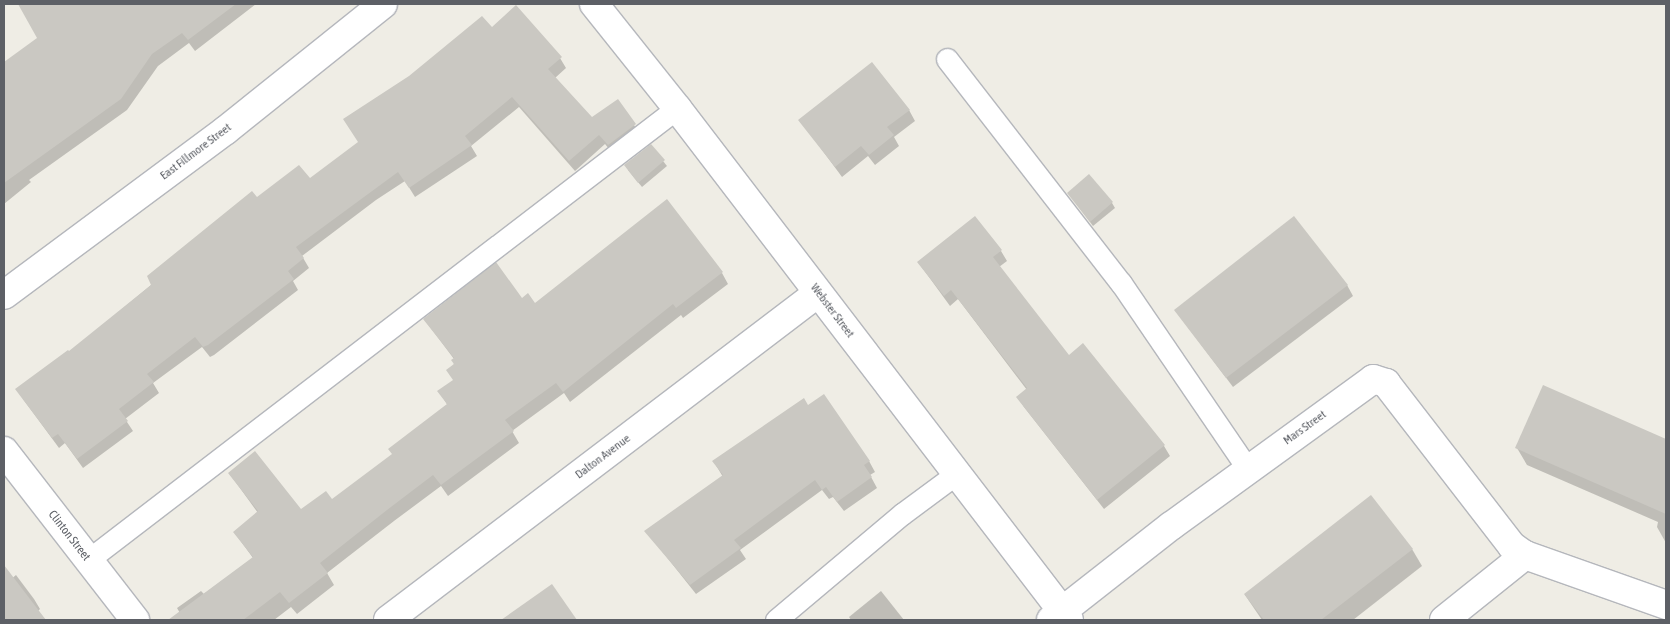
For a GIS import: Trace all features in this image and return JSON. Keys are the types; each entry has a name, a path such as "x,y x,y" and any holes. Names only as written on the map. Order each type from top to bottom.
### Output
{"street":[{"name":"East Fillmore Street","path":"4,295 226,130 383,4"},
{"name":"Webster Street","path":"594,4 677,108 956,474 1061,617"},
{"name":"Dalton Avenue","path":"388,620 818,293"},
{"name":"Mars Street","path":"1061,617 1171,526 1373,379 1386,383 1512,546 1524,555"},
{"name":"Clinton Street","path":"4,451 135,620"},
{"path":"1444,620 1524,555 1666,605"}],"lane":[{"path":"947,59 1121,283 1248,469"},
{"path":"88,560 677,108"},
{"path":"776,620 902,514 956,474"}],"building":[{"path":"18,4 236,4 188,40 182,33 152,54 121,99 4,183 4,62 37,38"},
{"path":"516,5 562,57 548,69 592,117 618,99 636,124 608,145 599,135 569,161 512,97 465,136 472,145 409,188 398,172 296,247 304,258 288,271 294,279 208,345 203,347 195,337 147,374 154,382 119,409 128,421 77,459 58,434 52,438 15,389 69,351 151,285 147,276 252,191 257,197 299,165 310,178 358,142 343,119 409,76 482,16 492,27"},
{"path":"872,62 910,110 887,127 894,135 869,155 861,146 835,167 798,120"},
{"path":"651,144 665,160 638,183 624,165"},
{"path":"1089,174 1113,202 1090,222 1067,193"},
{"path":"667,199 723,272 676,308 673,304 563,392 556,383 505,420 514,431 441,485 433,475 387,510 320,563 328,573 289,603 280,592 243,620 168,620 253,557 233,532 258,511 228,473 255,451 301,509 326,491 332,499 392,454 388,449 447,404 437,391 453,380 446,370 454,364 451,360 454,358 423,319 496,262 522,298 528,293 535,303"},
{"path":"975,216 1002,250 993,257 1069,355 1083,343 1165,445 1097,500 1016,397 1027,388 951,290 944,296 917,262"},
{"path":"1294,216 1348,285 1226,378 1174,310"},
{"path":"1543,385 1666,439 1666,514 1515,448"},
{"path":"824,394 870,461 864,465 872,477 837,502 826,487 822,490 815,480 734,540 741,548 690,585 644,531 723,475 712,461 804,398 808,405"},
{"path":"1371,495 1413,549 1321,620 1264,620 1244,594"},
{"path":"4,565 46,620 4,620"},
{"path":"552,584 577,620 501,620"}]}
